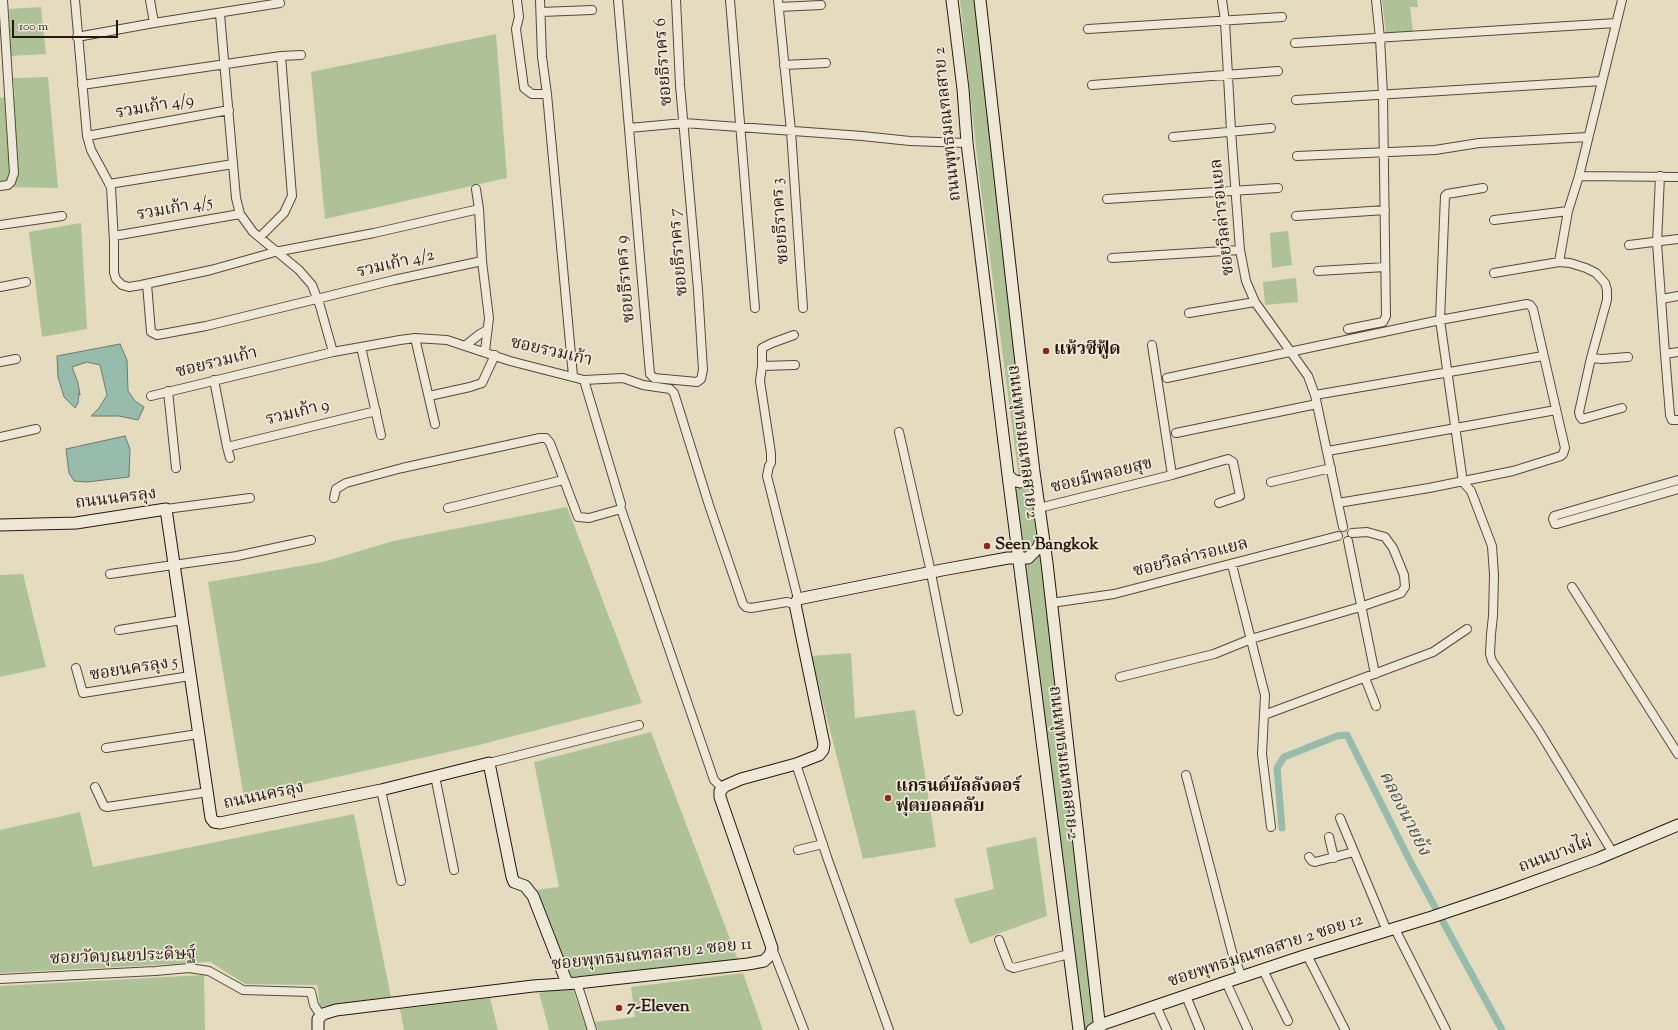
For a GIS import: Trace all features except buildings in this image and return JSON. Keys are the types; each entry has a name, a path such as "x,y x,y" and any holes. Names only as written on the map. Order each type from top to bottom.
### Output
{"street":[{"path":"0,186 8,185 11,182 14,172 3,0"},
{"path":"75,0 86,136 91,150 109,184 112,194 114,273 116,279 122,285 129,287 147,284 211,270 275,252 374,233 479,209"},
{"path":"150,0 154,23"},
{"path":"518,0 519,17 516,29 524,88 532,94 547,94"},
{"path":"540,0 542,57 547,94 573,376"},
{"name":"ซอยธีราคร 9","path":"618,0 650,374 654,378 697,382 701,380"},
{"name":"ซอยธีราคร 6","path":"676,0 680,86 684,123"},
{"path":"730,0 755,308"},
{"name":"ถนนพุทธมณฑลสาย 2","path":"952,0 963,89 967,144 1079,1030"},
{"name":"ถนนพุทธมณฑลสาย 2","path":"980,0 1034,472 1051,603 1097,1028"},
{"name":"ซอยวิลล่ารอแยล","path":"1222,0 1225,21 1227,76 1240,250 1246,282 1255,302 1308,376 1315,395 1328,451 1343,527"},
{"path":"1348,328 1382,322 1385,320 1383,95 1376,0"},
{"path":"1560,262 1568,211 1579,176 1622,0"},
{"path":"77,37 154,23 220,14 249,4 280,3"},
{"path":"778,3 821,5"},
{"name":"ซอยธีราคร 3","path":"778,3 791,131 803,308"},
{"path":"541,12 592,10"},
{"path":"220,14 236,198 240,214 253,232 309,280 318,299 333,352"},
{"path":"1088,29 1282,17"},
{"path":"1295,43 1616,23"},
{"path":"82,85 281,56 301,55"},
{"path":"260,237 284,213 292,196 281,56"},
{"path":"784,65 826,63"},
{"path":"1092,85 1278,71"},
{"path":"1296,100 1602,80"},
{"name":"รวมเก้า 4/9","path":"86,136 229,110"},
{"path":"629,128 684,123 862,136 918,142 967,144"},
{"name":"ซอยธีราคร 7","path":"684,123 703,370 701,380"},
{"path":"1173,137 1271,128"},
{"path":"1297,156 1384,151 1435,150 1479,143 1588,137"},
{"path":"109,184 233,164"},
{"path":"1579,176 1678,176"},
{"path":"1660,176 1657,242 1665,354 1670,415 1672,420 1678,420"},
{"path":"1107,199 1278,188"},
{"path":"1483,188 1447,194 1445,196 1440,320 1464,482 1471,491 1492,546 1494,575 1493,616 1490,647 1492,661 1539,731 1613,853"},
{"path":"476,189 479,209 482,261 489,318 485,351"},
{"path":"1296,216 1385,210"},
{"path":"1494,220 1568,211"},
{"name":"รวมเก้า 4/5","path":"114,236 240,214"},
{"path":"0,225 62,216"},
{"path":"1628,245 1678,239"},
{"path":"1112,258 1240,250"},
{"name":"รวมเก้า 4/2","path":"147,284 151,332 157,335 206,326 482,261"},
{"path":"1494,273 1560,262 1570,263 1586,268 1596,274 1605,283 1607,300 1591,358 1579,412 1582,418 1622,408"},
{"path":"1318,271 1385,266"},
{"path":"0,287 26,282"},
{"path":"1662,298 1678,296"},
{"path":"1189,313 1255,302"},
{"path":"1167,378 1440,320 1527,304 1530,305 1533,309 1565,452 1561,456 1513,471 1464,482 1338,503"},
{"path":"466,345 480,334 488,330"},
{"path":"334,498 336,489 346,483 402,468 540,438 546,438 550,443 578,517 589,518 621,509 714,780 723,789 740,780 796,764 819,754 823,750 824,744 797,602 767,476 771,463 771,453 761,396 760,381 762,348 794,335"},
{"path":"415,338 435,424"},
{"name":"ซอยรวมเก้า","path":"151,396 333,352 415,338 446,340 552,372 573,376 584,380 623,378 643,385 670,389 674,393 709,505 743,604 746,607 751,608 787,602 797,602"},
{"name":"ซอยมีพลอยสุข","path":"1152,345 1172,475"},
{"path":"361,347 381,435"},
{"path":"1665,354 1678,352"},
{"path":"429,396 482,383 495,355"},
{"path":"1315,395 1543,356"},
{"path":"1591,358 1602,359 1628,357"},
{"path":"0,362 16,359"},
{"path":"762,366 795,365"},
{"path":"214,380 230,458"},
{"path":"584,380 621,504"},
{"path":"168,391 176,468"},
{"path":"1176,433 1317,404"},
{"path":"1328,451 1556,410"},
{"name":"รวมเก้า 9","path":"227,447 376,411"},
{"path":"0,437 36,430"},
{"path":"899,432 931,573 958,712"},
{"name":"ซอยมีพลอยสุข","path":"1039,508 1172,475 1226,459 1231,460 1240,496 1219,502"},
{"path":"1271,482 1331,468"},
{"path":"1008,475 1013,480 1020,482 1024,481 1034,472"},
{"path":"448,508 563,480"},
{"path":"1678,480 1554,516 1553,519 1555,524 1584,517 1678,489"},
{"path":"1650,488 1653,497"},
{"path":"166,509 250,498"},
{"path":"1582,508 1584,517"},
{"name":"ถนนนครลุง","path":"0,525 76,523 166,509 198,734 211,818 214,822 220,823 381,790 489,763"},
{"path":"1348,541 1340,540 1338,536 1339,529 1343,527 1348,528 1352,533"},
{"path":"1120,677 1214,654 1251,639 1401,593 1405,587 1404,575 1393,548 1385,538 1367,532 1352,533"},
{"path":"1348,541 1352,537 1352,533"},
{"name":"ซอยวิลล่ารอแยล","path":"1051,603 1114,594 1232,565 1338,536"},
{"path":"797,602 931,573 1019,557 1028,558 1037,549 1043,538"},
{"path":"110,574 237,556 311,540"},
{"path":"1348,541 1375,674"},
{"path":"1232,565 1265,695 1262,754 1271,827"},
{"path":"1572,587 1678,754"},
{"path":"119,630 182,620"},
{"path":"1264,715 1434,652 1467,630"},
{"name":"ซอยนครลุง 5","path":"76,668 83,693 190,676"},
{"path":"1364,678 1376,706"},
{"path":"592,1030 533,896 525,886 514,882 512,877 489,763 639,725"},
{"path":"106,748 198,734"},
{"path":"796,764 889,1030"},
{"path":"1186,775 1232,952 1242,977"},
{"path":"435,776 454,870"},
{"path":"95,787 104,806 108,807 208,792"},
{"name":"ซอยพุทธมณฑลสาย 2 ซอย 11","path":"321,1016 336,1010 533,986 748,964 764,960 770,955 772,948 720,798 720,791 723,789"},
{"path":"381,790 401,880"},
{"path":"1340,818 1354,852 1391,930 1446,1030"},
{"name":"ถนนบางไผ่","path":"1438,915 1613,853 1678,825"},
{"path":"1329,837 1334,858"},
{"path":"798,850 823,844"},
{"path":"1309,857 1315,862 1354,852"},
{"name":"ซอยพุทธมณฑลสาย 2 ซอย 12","path":"1097,1028 1156,1006 1307,955 1438,915"},
{"path":"999,940 1009,966 1014,968 1069,954"},
{"path":"772,948 804,1030"},
{"path":"1307,955 1345,1030"},
{"name":"ซอยวัดบุณยประดิษฐ์","path":"0,979 194,968 209,971 243,990 311,992 314,1005 321,1016"},
{"path":"1263,970 1288,1021"},
{"path":"1226,982 1248,1030"},
{"path":"1186,996 1200,1030"},
{"path":"1156,1006 1167,1030"},
{"path":"318,1030 318,1019 321,1016"}],"shaded area":[{"path":"960,0 974,0 999,205 1028,470 1027,475 1020,478 979,174"},
{"path":"1382,0 1417,0 1418,7 1410,7 1413,32 1386,34"},
{"path":"41,7 46,54 11,56 9,9"},
{"path":"496,34 507,178 325,219 311,72"},
{"path":"48,77 58,188 0,187 0,98 15,96 13,78"},
{"path":"81,223 87,329 42,337 29,232"},
{"path":"1288,231 1292,265 1272,268 1270,233"},
{"path":"1296,278 1298,302 1265,305 1263,282"},
{"path":"120,344 127,360 128,391 135,401 144,407 138,420 119,416 91,416 99,408 107,395 100,365 87,362 72,367 78,383 80,395 79,393 78,403 75,408 64,397 58,377 57,356"},
{"path":"125,436 130,449 129,477 87,482 74,481 69,473 66,449"},
{"path":"1030,485 1037,544 1027,553 1023,548 1016,489 1024,488"},
{"path":"567,507 642,703 479,745 244,798 208,582 323,562 393,541"},
{"path":"1040,554 1095,1022 1089,1028 1082,1030 1026,565"},
{"path":"23,574 46,667 0,677 0,575"},
{"name":"แกรนด์บัลลังดอร์ ฟุตบอลคลับ","path":"851,653 855,718 915,710 936,847 863,859 811,656"},
{"path":"651,732 738,960 572,977 535,890 559,887 534,762"},
{"path":"80,812 93,867 354,814 391,997 320,1007 317,985 245,984 210,962 0,973 0,830"},
{"path":"1036,837 1047,916 970,944 954,899 994,889 986,848"},
{"path":"743,973 763,1030 598,1030 595,1022 635,1017 631,987"},
{"path":"204,975 205,1030 0,1030 0,986"},
{"path":"572,987 587,1030 549,1030 539,993"},
{"path":"490,998 498,1030 404,1030 400,1009"}],"waterway":[{"name":"คลองนายย้ง","path":"1282,828 1277,768 1284,757 1337,736 1347,735 1411,863 1502,1030"}],"place":[{"name":"แห้วซีฟู้ด","path":"1046,351"},
{"name":"Seen Bangkok","path":"987,546"},
{"name":"แกรนด์บัลลังดอร์ ฟุตบอลคลับ","path":"888,798"},
{"name":"7-Eleven","path":"619,1008"}]}
